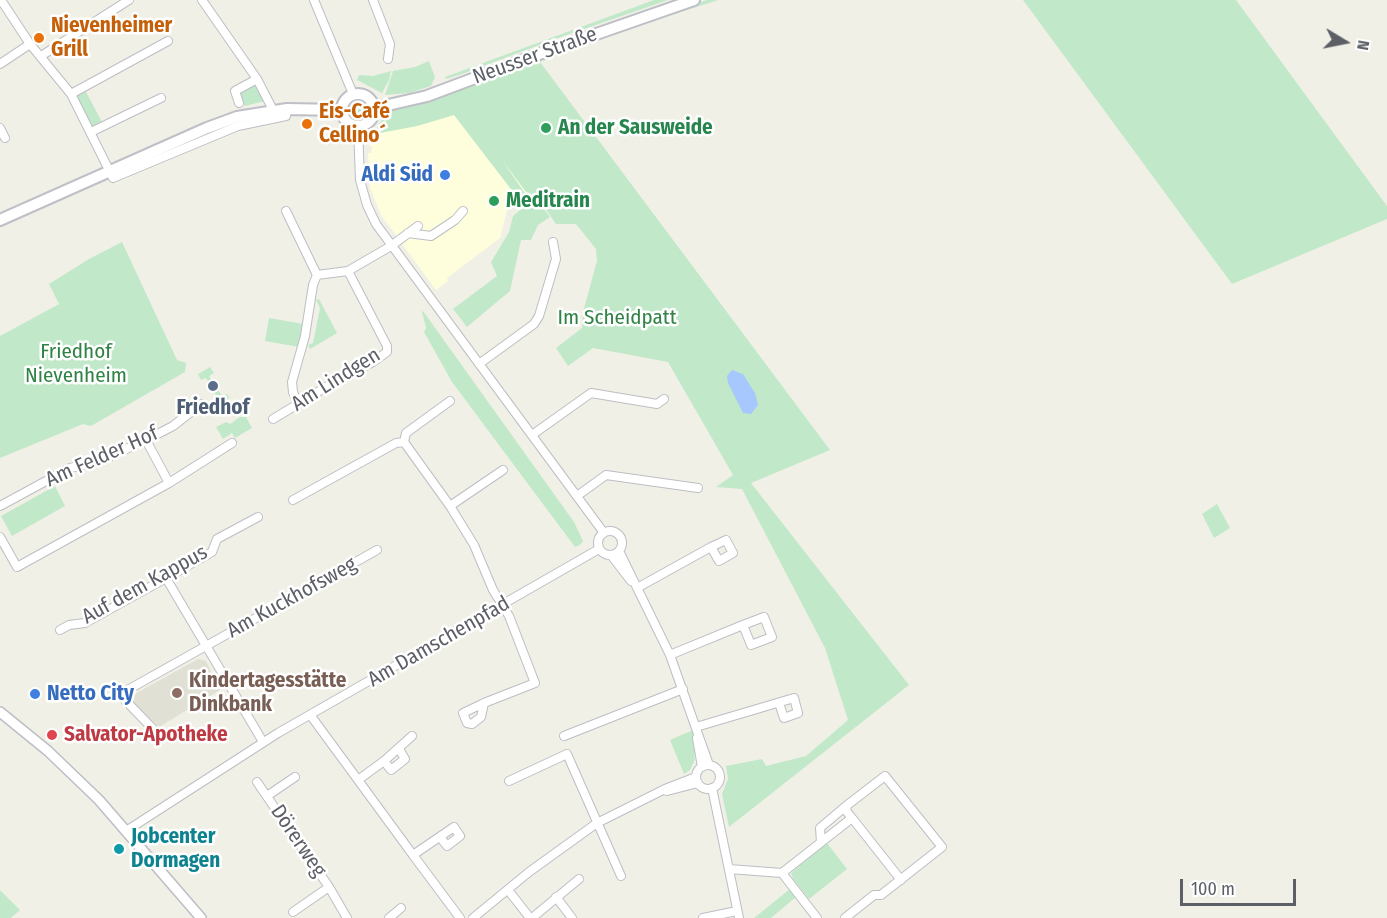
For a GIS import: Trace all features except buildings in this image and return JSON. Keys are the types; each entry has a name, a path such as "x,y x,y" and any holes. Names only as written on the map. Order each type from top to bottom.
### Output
{"main road":[{"name":"Neusser Straße","path":"375,108 426,96 694,0"},
{"path":"353,94 363,94 369,97 375,108 371,121 358,127 346,122 342,110 346,99 353,94"},
{"path":"0,220 225,121 273,110 342,110"}],"street":[{"path":"1,0 30,44 71,94 92,132 109,171 116,178 238,126 286,116 287,109"},
{"path":"41,56 129,0"},
{"path":"202,0 257,79 273,110"},
{"path":"314,0 353,94"},
{"path":"373,0 390,44 388,59"},
{"path":"71,94 168,41"},
{"path":"0,64 30,44"},
{"path":"239,103 235,92 257,79"},
{"path":"92,132 161,98"},
{"path":"358,127 360,180 363,195 373,219 603,533"},
{"path":"0,128 5,138"},
{"path":"286,211 317,275 313,285 305,336 292,382 298,404"},
{"path":"408,233 431,236 455,220 463,211"},
{"path":"317,275 348,271 391,246 417,226"},
{"path":"479,364 534,324 539,316 556,259 553,242"},
{"name":"Am Lindgen","path":"273,419 387,352 387,346 348,271"},
{"path":"532,435 591,393 657,404 664,399"},
{"path":"450,401 406,433 404,442 450,506 474,545 493,590 509,616 535,683 484,703"},
{"name":"Am Felder Hof","path":"0,506 69,468 100,461 146,440 173,426 201,404"},
{"path":"146,440 169,483"},
{"path":"293,500 396,443 404,442"},
{"path":"0,537 17,567 169,483 232,443"},
{"path":"450,506 503,470"},
{"path":"577,496 606,475 698,488"},
{"name":"Auf dem Kappus","path":"60,630 69,625 85,622 212,552 217,539 258,517"},
{"path":"611,532 618,535 622,541 615,553 604,554 600,549 599,539 603,533 611,532"},
{"path":"636,586 711,548"},
{"name":"Am Damschenpfad","path":"126,831 263,742 600,549"},
{"name":"Am Kuckhofsweg","path":"155,731 124,699 124,692 377,550"},
{"path":"473,918 529,872 597,823 660,792 697,780 706,766 696,727 670,655 636,586 630,581 615,553"},
{"path":"166,578 263,742"},
{"path":"670,655 742,625"},
{"path":"564,736 683,688"},
{"path":"696,727 779,703"},
{"path":"0,712 78,778 201,918"},
{"path":"311,716 460,918"},
{"path":"358,780 399,749 412,736"},
{"path":"509,781 567,754 621,876"},
{"path":"697,780 704,788 712,788 718,783 720,776 717,768 706,766"},
{"path":"821,842 820,828 885,776 942,847 881,895 874,895 845,918"},
{"name":"Dörerweg","path":"267,796 295,777"},
{"name":"Dörerweg","path":"257,782 329,887 347,918"},
{"path":"707,918 738,915 712,788"},
{"path":"846,806 847,812 901,880"},
{"path":"729,869 782,873 852,818"},
{"path":"413,855 440,837"},
{"path":"782,873 817,918"},
{"path":"508,890 531,918 579,879"},
{"name":"Dörerweg","path":"293,912 329,887"},
{"path":"556,897 572,918"},
{"path":"389,918 401,908"}],"shaded area":[{"path":"465,109 529,195 507,211 500,238 447,278 448,281 436,290 381,215 370,188 368,153 371,153 372,147 369,145 370,139 380,138 379,133 417,126 454,115"},
{"name":"Kindertagesstätte Dinkbank","path":"198,659 206,661 220,690 159,727 134,704 133,695"}],"green space":[{"path":"654,0 668,0 462,74 446,79 445,77"},
{"name":"Im Scheidpatt","path":"707,0 718,0 632,28 540,62 830,450 751,483 909,685 729,827 722,794 728,779 726,766 762,759 766,766 806,756 848,720 825,648 742,489 716,487 733,475 668,362 593,348 568,366 556,348 582,328 583,312 597,261 596,249 576,224 556,224 537,196 533,198 536,198 550,217 538,225 531,240 521,240 510,291 467,327 453,309 497,276 491,262 509,232 513,216 532,200 502,160 527,196 520,201 454,115 417,126 380,133 380,138 371,136 388,111 453,92 590,39"},
{"path":"1023,0 1236,0 1387,206 1387,219 1232,284"},
{"path":"429,61 435,77 431,86 409,93 385,95 393,71 415,67"},
{"path":"391,71 382,93 357,80 359,75 373,76"},
{"path":"254,82 265,101 245,106 238,92"},
{"path":"84,88 103,124 93,128 75,94"},
{"path":"358,98 367,101 370,110 367,119 358,122 349,119 346,110 349,101"},
{"name":"Friedhof Nievenheim","path":"122,242 177,360 186,363 185,372 91,426 83,424 0,458 0,336 59,304 49,284"},
{"path":"319,299 337,333 310,349 308,345 313,343 320,308 316,300"},
{"path":"423,311 574,522 583,541 580,545 575,547 452,382 424,332 426,328"},
{"path":"269,318 304,324 299,347 265,341"},
{"path":"210,367 214,373 209,376 222,396 227,394 229,397 227,404 223,407 217,406 214,402 218,399 206,378 201,380 198,374"},
{"path":"240,417 246,417 252,428 235,438 232,433 223,439 216,427 226,422 230,424"},
{"path":"55,486 65,506 12,536 1,516"},
{"path":"1217,504 1230,528 1214,538 1202,514"},
{"path":"693,730 697,754 694,755 695,759 690,770 684,774 670,740"},
{"path":"827,843 847,869 809,899 791,873"},
{"path":"790,889 796,897 771,918 754,918"},
{"path":"0,890 20,910 11,918 0,918"}],"water":[{"path":"732,370 743,374 755,393 758,405 751,414 743,413 728,383 727,376"}],"place":[{"name":"Nievenheimer Grill","path":"39,38"},
{"name":"Eis-Café Cellino´","path":"307,124"},
{"name":"An der Sausweide","path":"546,128"},
{"name":"Aldi Süd","path":"445,175"},
{"name":"Meditrain","path":"494,201"},
{"name":"Friedhof","path":"213,386"},
{"name":"Kindertagesstätte Dinkbank","path":"177,693"},
{"name":"Netto City","path":"35,694"},
{"name":"Salvator-Apotheke","path":"52,735"},
{"name":"Jobcenter Dormagen","path":"119,849"}]}
